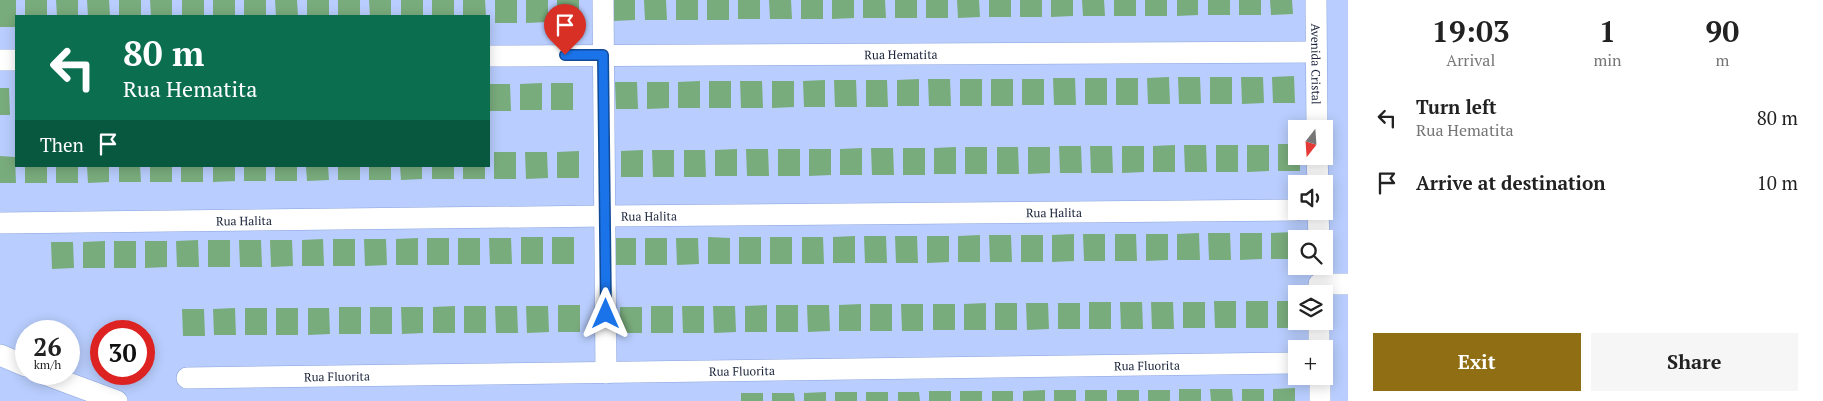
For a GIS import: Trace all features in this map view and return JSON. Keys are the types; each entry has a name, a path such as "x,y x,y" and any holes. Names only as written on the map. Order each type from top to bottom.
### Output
{"street":[{"path":"603,0 606,373"},
{"name":"Avenida Cristal","path":"1316,0 1317,120"},
{"name":"Rua Hematita","path":"490,56 1315,52"},
{"path":"0,60 15,60"},
{"name":"Rua Halita","path":"0,223 1288,210"},
{"path":"1319,281 1348,284"},
{"path":"0,356 15,362"},
{"name":"Rua Fluorita","path":"187,378 1288,363"},
{"path":"74,385 117,401"},
{"path":"1320,385 1320,401"}],"building":[{"path":"0,0 16,0 15,27 0,27"},
{"path":"25,0 47,0 47,15 25,15"},
{"path":"56,0 78,0 78,15 57,15"},
{"path":"87,0 109,0 110,15 88,15"},
{"path":"119,0 141,0 141,15 119,15"},
{"path":"150,0 172,0 172,15 151,15"},
{"path":"182,0 204,0 204,15 182,15"},
{"path":"213,0 235,0 235,15 213,15"},
{"path":"244,0 266,0 266,15 244,15"},
{"path":"275,0 297,0 298,15 276,15"},
{"path":"307,0 329,0 329,15 307,15"},
{"path":"338,0 360,0 360,15 338,15"},
{"path":"369,0 391,0 391,15 370,15"},
{"path":"401,0 423,0 423,15 401,15"},
{"path":"432,0 454,0 454,15 432,15"},
{"path":"463,0 485,0 486,15 463,15"},
{"path":"495,0 517,0 517,23 495,23"},
{"path":"526,0 548,0 548,22 526,23"},
{"path":"557,0 579,0 579,22 557,22"},
{"path":"613,0 635,0 635,20 613,21"},
{"path":"644,0 666,0 667,20 645,20"},
{"path":"676,0 698,0 698,20 676,20"},
{"path":"707,0 729,0 729,20 707,20"},
{"path":"738,0 760,0 760,19 738,19"},
{"path":"769,0 791,0 792,19 770,19"},
{"path":"801,0 823,0 823,19 801,19"},
{"path":"832,0 854,0 854,18 832,19"},
{"path":"863,0 885,0 886,18 863,18"},
{"path":"895,0 917,0 917,18 895,18"},
{"path":"926,0 948,0 948,18 926,18"},
{"path":"957,0 979,0 980,17 958,18"},
{"path":"989,0 1011,0 1011,17 989,17"},
{"path":"1020,0 1042,0 1042,17 1020,17"},
{"path":"1051,0 1073,0 1073,16 1051,17"},
{"path":"1082,0 1104,0 1105,16 1083,16"},
{"path":"1114,0 1136,0 1136,16 1114,16"},
{"path":"1145,0 1167,0 1167,16 1145,16"},
{"path":"1177,0 1198,0 1198,15 1177,16"},
{"path":"1208,0 1230,0 1230,15 1208,15"},
{"path":"1239,0 1261,0 1261,15 1239,15"},
{"path":"1270,0 1292,0 1293,14 1271,15"},
{"path":"1294,76 1295,103 1273,103 1272,77"},
{"path":"1169,77 1170,104 1148,104 1147,78"},
{"path":"1178,77 1200,77 1201,104 1179,104"},
{"path":"1210,77 1232,77 1232,104 1210,104"},
{"path":"1241,77 1263,77 1264,103 1242,104"},
{"path":"1053,78 1075,78 1076,105 1054,105"},
{"path":"1085,78 1107,78 1107,105 1085,105"},
{"path":"1116,78 1138,78 1138,105 1116,105"},
{"path":"919,79 919,106 897,106 897,80"},
{"path":"928,79 950,79 951,106 929,106"},
{"path":"960,79 982,79 982,106 960,106"},
{"path":"991,79 1013,79 1013,106 991,106"},
{"path":"1022,79 1044,79 1044,105 1022,105"},
{"path":"825,80 825,107 804,107 803,81"},
{"path":"834,80 856,80 857,107 835,107"},
{"path":"866,80 887,80 888,107 866,107"},
{"path":"700,81 700,108 678,108 678,82"},
{"path":"709,81 731,81 731,108 709,108"},
{"path":"740,81 762,81 763,108 741,108"},
{"path":"772,81 794,81 794,107 772,108"},
{"path":"615,82 637,82 638,109 616,109"},
{"path":"647,82 669,82 669,108 647,109"},
{"path":"542,83 542,110 520,110 520,84"},
{"path":"551,83 573,83 573,110 551,110"},
{"path":"490,84 510,84 511,111 490,111"},
{"path":"0,88 9,88 10,115 0,115"},
{"path":"1278,144 1288,144 1288,165 1300,165 1300,171 1278,171"},
{"path":"1175,145 1175,172 1153,172 1153,146"},
{"path":"1184,145 1206,145 1207,172 1185,172"},
{"path":"1216,145 1238,145 1238,172 1216,172"},
{"path":"1247,145 1269,145 1269,171 1247,172"},
{"path":"1059,146 1081,146 1082,173 1060,173"},
{"path":"1090,146 1112,146 1113,173 1091,173"},
{"path":"1122,146 1144,146 1144,172 1122,173"},
{"path":"956,147 956,174 934,174 934,148"},
{"path":"965,147 987,147 987,174 965,174"},
{"path":"997,147 1018,147 1019,174 997,174"},
{"path":"1028,147 1050,147 1050,173 1028,174"},
{"path":"862,148 862,175 840,175 840,149"},
{"path":"871,148 893,148 894,175 872,175"},
{"path":"903,148 925,148 925,175 903,175"},
{"path":"737,149 737,176 715,176 715,150"},
{"path":"746,149 768,149 769,176 747,176"},
{"path":"778,149 800,149 800,176 778,176"},
{"path":"809,149 831,149 831,175 809,176"},
{"path":"643,150 643,177 621,177 621,151"},
{"path":"652,150 674,150 674,177 653,177"},
{"path":"684,150 705,150 706,177 684,177"},
{"path":"579,151 579,178 557,178 557,152"},
{"path":"494,152 516,152 516,179 494,179"},
{"path":"525,152 547,152 548,178 526,179"},
{"path":"0,156 15,157 16,183 0,183"},
{"path":"25,167 47,167 47,183 25,183"},
{"path":"56,167 78,167 78,183 56,183"},
{"path":"87,167 109,167 109,182 88,183"},
{"path":"119,167 140,167 141,182 119,182"},
{"path":"150,167 172,167 172,182 150,182"},
{"path":"181,167 203,167 203,182 181,182"},
{"path":"213,167 235,167 235,181 213,182"},
{"path":"244,167 266,167 266,181 244,181"},
{"path":"275,167 297,167 297,181 275,181"},
{"path":"306,167 328,167 329,180 307,181"},
{"path":"338,167 360,167 360,180 338,180"},
{"path":"369,167 391,167 391,180 369,180"},
{"path":"400,167 422,167 422,179 401,180"},
{"path":"432,167 454,167 454,179 432,179"},
{"path":"463,167 485,167 485,179 463,179"},
{"path":"1288,232 1288,259 1271,259 1271,233"},
{"path":"1199,233 1200,260 1177,260 1177,234"},
{"path":"1208,233 1230,233 1231,260 1209,260"},
{"path":"1240,233 1262,233 1262,259 1240,260"},
{"path":"1074,234 1074,261 1052,262 1052,235"},
{"path":"1083,234 1105,234 1105,261 1084,261"},
{"path":"1115,234 1136,234 1137,261 1115,261"},
{"path":"1146,234 1168,234 1168,260 1146,261"},
{"path":"980,235 980,262 958,262 958,236"},
{"path":"989,235 1011,235 1012,262 990,262"},
{"path":"1021,235 1043,235 1043,262 1021,262"},
{"path":"855,236 855,263 833,263 833,237"},
{"path":"864,236 886,236 887,263 865,263"},
{"path":"895,236 917,236 918,263 896,263"},
{"path":"927,236 949,236 949,262 927,263"},
{"path":"521,237 543,237 543,264 521,264"},
{"path":"552,237 574,237 574,264 552,264"},
{"path":"708,237 730,238 730,264 708,264"},
{"path":"739,237 761,237 761,264 739,264"},
{"path":"770,237 792,237 792,264 770,264"},
{"path":"802,237 823,237 824,264 802,264"},
{"path":"418,238 418,265 396,265 396,239"},
{"path":"427,238 449,238 449,265 427,265"},
{"path":"458,238 480,238 480,265 458,265"},
{"path":"489,238 511,238 512,264 490,264"},
{"path":"614,238 636,238 636,265 614,265"},
{"path":"645,238 667,238 667,265 645,265"},
{"path":"676,238 698,238 699,264 677,265"},
{"path":"323,239 324,266 302,266 302,240"},
{"path":"333,239 355,239 355,266 333,266"},
{"path":"364,239 386,239 387,265 365,266"},
{"path":"198,240 199,267 177,267 176,241"},
{"path":"208,240 230,240 230,267 208,267"},
{"path":"239,240 261,240 262,267 240,267"},
{"path":"270,240 292,240 293,266 271,267"},
{"path":"105,241 105,268 83,268 83,242"},
{"path":"114,241 136,241 136,268 114,268"},
{"path":"145,241 167,241 167,267 145,268"},
{"path":"51,242 73,242 74,268 52,269"},
{"path":"1214,301 1236,301 1236,328 1215,328"},
{"path":"1246,301 1268,301 1268,328 1246,328"},
{"path":"1277,301 1288,301 1288,328 1277,328"},
{"path":"1089,302 1111,302 1111,329 1089,329"},
{"path":"1120,302 1142,302 1143,329 1121,329"},
{"path":"1151,302 1173,302 1174,329 1152,329"},
{"path":"1183,302 1205,302 1205,328 1183,328"},
{"path":"986,303 986,330 964,330 964,304"},
{"path":"995,303 1017,303 1017,330 995,330"},
{"path":"1026,303 1048,303 1049,329 1027,330"},
{"path":"1058,303 1080,303 1080,329 1058,329"},
{"path":"861,304 861,331 839,331 839,305"},
{"path":"870,304 892,304 892,331 870,331"},
{"path":"901,304 923,304 923,331 902,331"},
{"path":"933,304 955,304 955,330 933,330"},
{"path":"558,305 580,305 580,332 558,332"},
{"path":"767,305 767,332 745,332 745,306"},
{"path":"776,305 798,305 798,332 776,332"},
{"path":"807,305 829,305 830,331 808,332"},
{"path":"455,306 455,333 433,333 433,307"},
{"path":"464,306 486,306 486,333 464,333"},
{"path":"495,306 517,306 518,333 496,333"},
{"path":"526,306 548,306 549,332 527,333"},
{"path":"651,306 673,306 673,333 651,333"},
{"path":"682,306 704,306 704,333 683,333"},
{"path":"713,306 735,306 736,332 714,333"},
{"path":"339,307 361,307 361,334 339,334"},
{"path":"370,307 392,307 392,334 370,334"},
{"path":"401,307 423,307 423,333 402,334"},
{"path":"620,307 642,307 642,333 620,333"},
{"path":"235,308 236,335 214,335 213,309"},
{"path":"245,308 267,308 267,335 245,335"},
{"path":"276,308 298,308 298,335 276,335"},
{"path":"308,308 329,308 330,334 308,335"},
{"path":"182,309 204,309 205,336 183,336"},
{"path":"1295,388 1295,401 1273,401 1273,389"},
{"path":"1179,389 1201,389 1201,401 1179,401"},
{"path":"1210,389 1232,389 1233,401 1211,401"},
{"path":"1242,389 1264,389 1264,401 1242,401"},
{"path":"1045,390 1045,401 1023,401 1023,391"},
{"path":"1054,390 1076,390 1076,401 1054,401"},
{"path":"1085,390 1107,390 1107,401 1085,401"},
{"path":"1117,390 1139,390 1139,401 1117,401"},
{"path":"1148,390 1170,390 1170,401 1148,401"},
{"path":"929,391 951,391 951,401 929,401"},
{"path":"960,391 982,391 982,401 960,401"},
{"path":"992,391 1013,391 1013,401 992,401"},
{"path":"826,392 826,401 804,401 804,393"},
{"path":"835,392 857,392 857,401 835,401"},
{"path":"866,392 888,392 888,401 866,401"},
{"path":"898,392 919,392 920,401 898,401"},
{"path":"741,393 763,393 763,401 741,401"},
{"path":"772,393 794,393 795,401 772,401"}],"route":[{"path":"565,55 603,55 606,314"}]}
